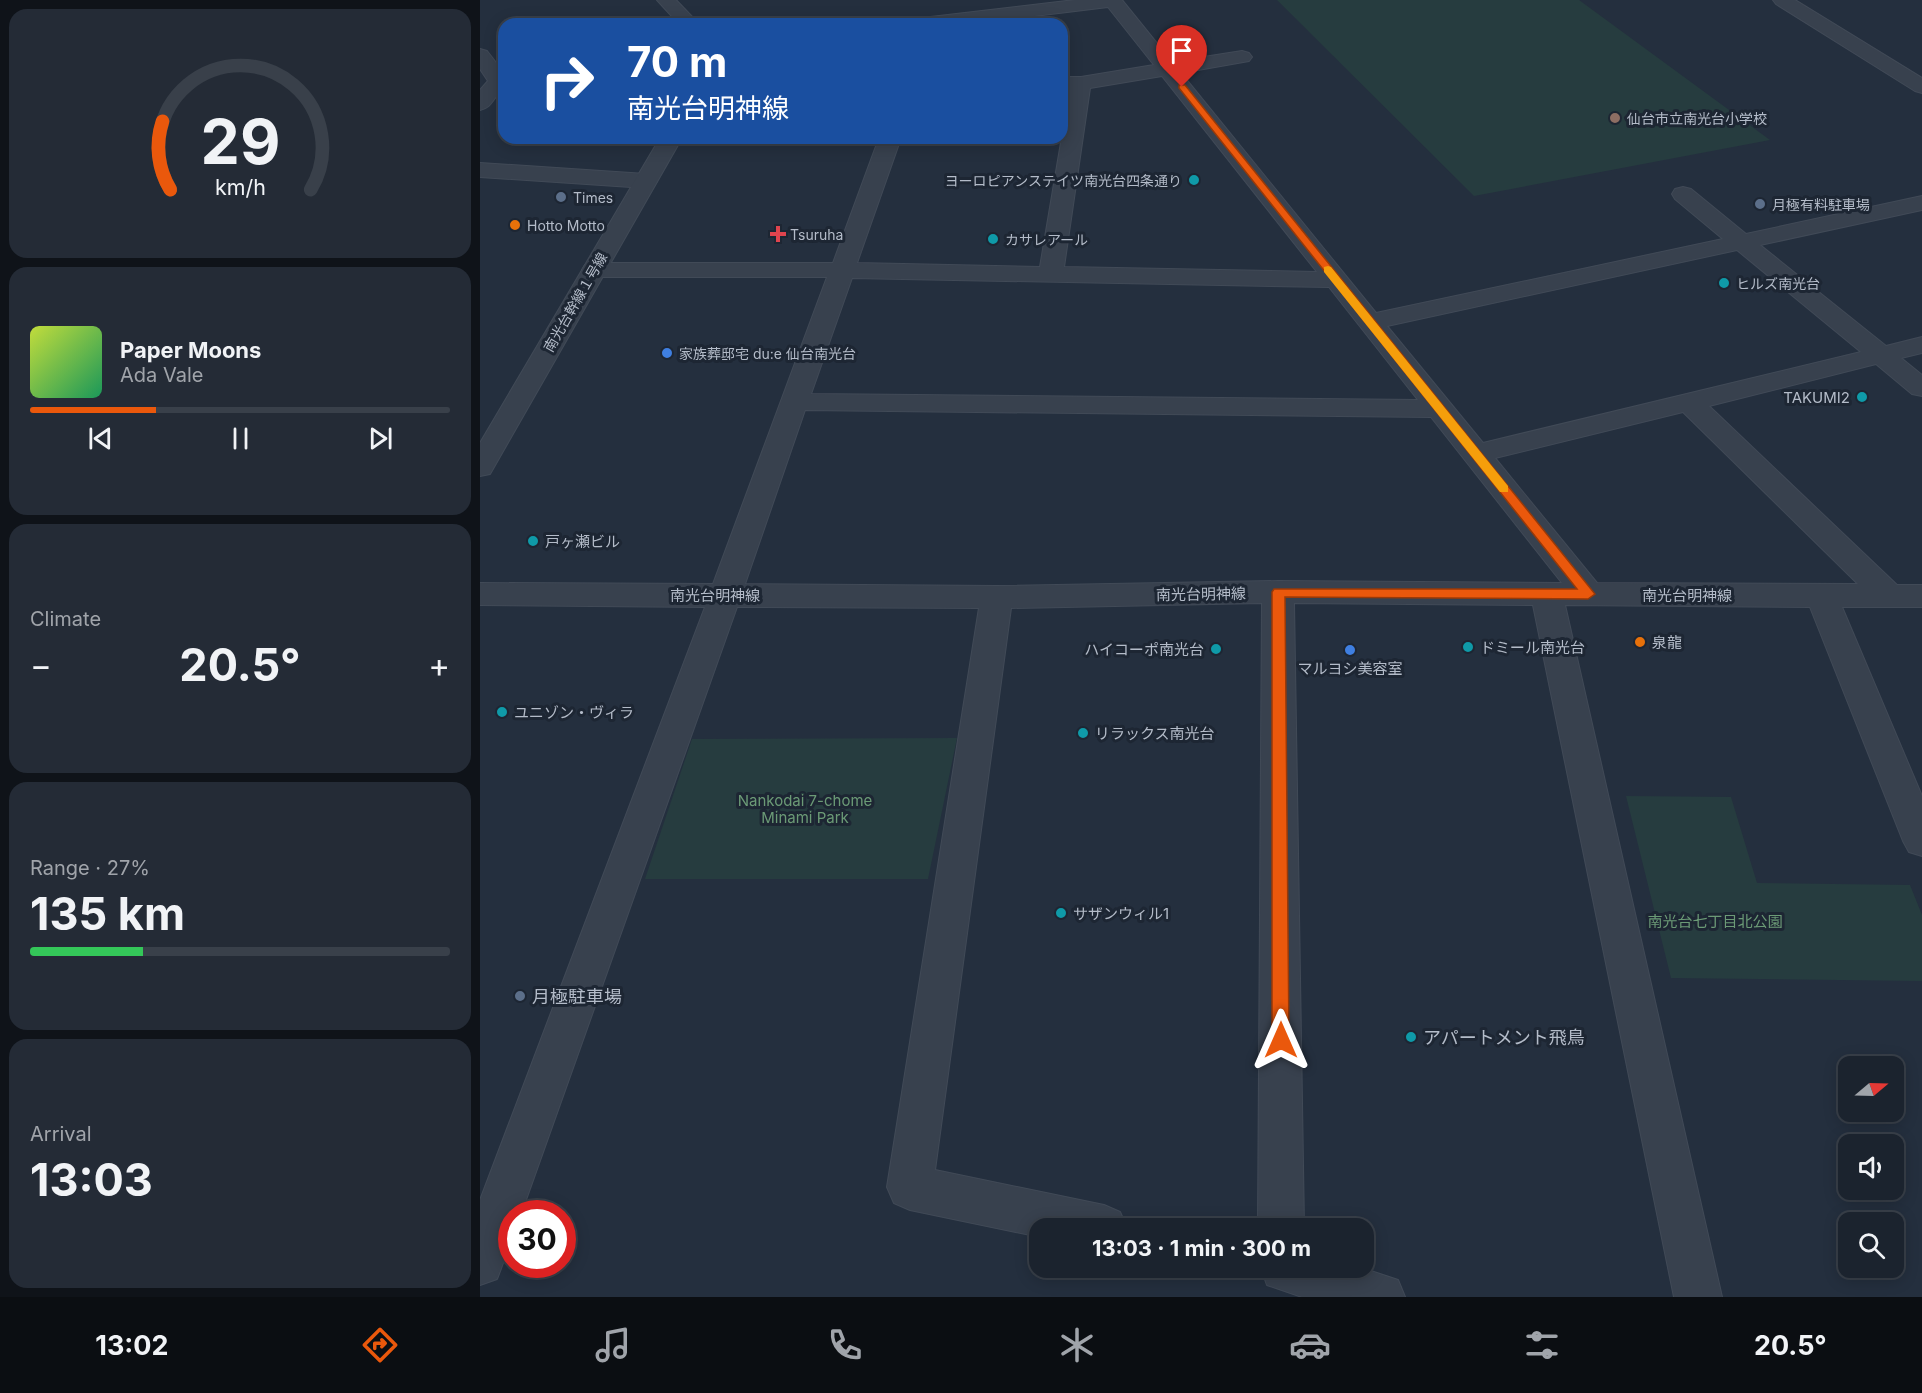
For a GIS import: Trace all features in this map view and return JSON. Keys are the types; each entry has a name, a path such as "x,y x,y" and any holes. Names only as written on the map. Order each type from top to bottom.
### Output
{"street":[{"path":"666,0 684,18"},
{"path":"974,18 1113,0 1588,594"},
{"path":"1782,0 1922,87"},
{"path":"1068,112 1071,83 1242,57"},
{"path":"480,104 498,81 483,63"},
{"name":"南光台幹線１号線","path":"480,467 668,144"},
{"path":"480,1262 888,144"},
{"path":"1051,274 1065,144"},
{"path":"480,170 646,181"},
{"path":"1683,194 1922,388"},
{"path":"1370,322 1922,203"},
{"path":"594,270 842,270 1336,280"},
{"path":"1476,454 1922,345"},
{"path":"794,402 1439,409"},
{"path":"1689,402 1889,596"},
{"path":"1278,592 1281,1218"},
{"name":"南光台明神線","path":"480,594 997,597 1278,592 1922,596"},
{"path":"1547,594 1698,1297"},
{"path":"1822,596 1922,841"},
{"path":"997,597 910,1186 1058,1218"},
{"path":"1318,1278 1382,1297"}],"green space":[{"path":"1277,0 1579,0 1770,140 1474,196"},
{"name":"Nankodai 7-chome Minami Park","path":"957,738 928,879 645,879 692,739"},
{"name":"南光台七丁目北公園","path":"1626,796 1731,797 1757,883 1910,885 1922,915 1922,981 1671,978"}],"slow traffic":[{"path":"1328,269 1504,489"}],"place":[{"name":"仙台市立南光台小学校","path":"1615,118"},
{"name":"ヨーロピアンステイツ南光台四条通り","path":"1194,180"},
{"name":"Times","path":"561,197"},
{"name":"月極有料駐車場","path":"1760,204"},
{"name":"Hotto Motto","path":"515,225"},
{"name":"Tsuruha","path":"778,234"},
{"name":"カサレアール","path":"993,239"},
{"name":"ヒルズ南光台","path":"1724,283"},
{"name":"家族葬邸宅 du:e 仙台南光台","path":"667,353"},
{"name":"TAKUMI2","path":"1862,397"},
{"name":"戸ヶ瀬ビル","path":"533,541"},
{"name":"泉龍","path":"1640,642"},
{"name":"ドミール南光台","path":"1468,647"},
{"name":"ハイコーポ南光台","path":"1216,649"},
{"name":"マルヨシ美容室","path":"1350,650"},
{"name":"ユニゾン・ヴィラ","path":"502,712"},
{"name":"リラックス南光台","path":"1083,733"},
{"name":"サザンウィル1","path":"1061,913"},
{"name":"月極駐車場","path":"520,996"},
{"name":"アパートメント飛鳥","path":"1411,1037"}],"route":[{"path":"1182,87 1588,594 1278,592 1281,1040"}]}
